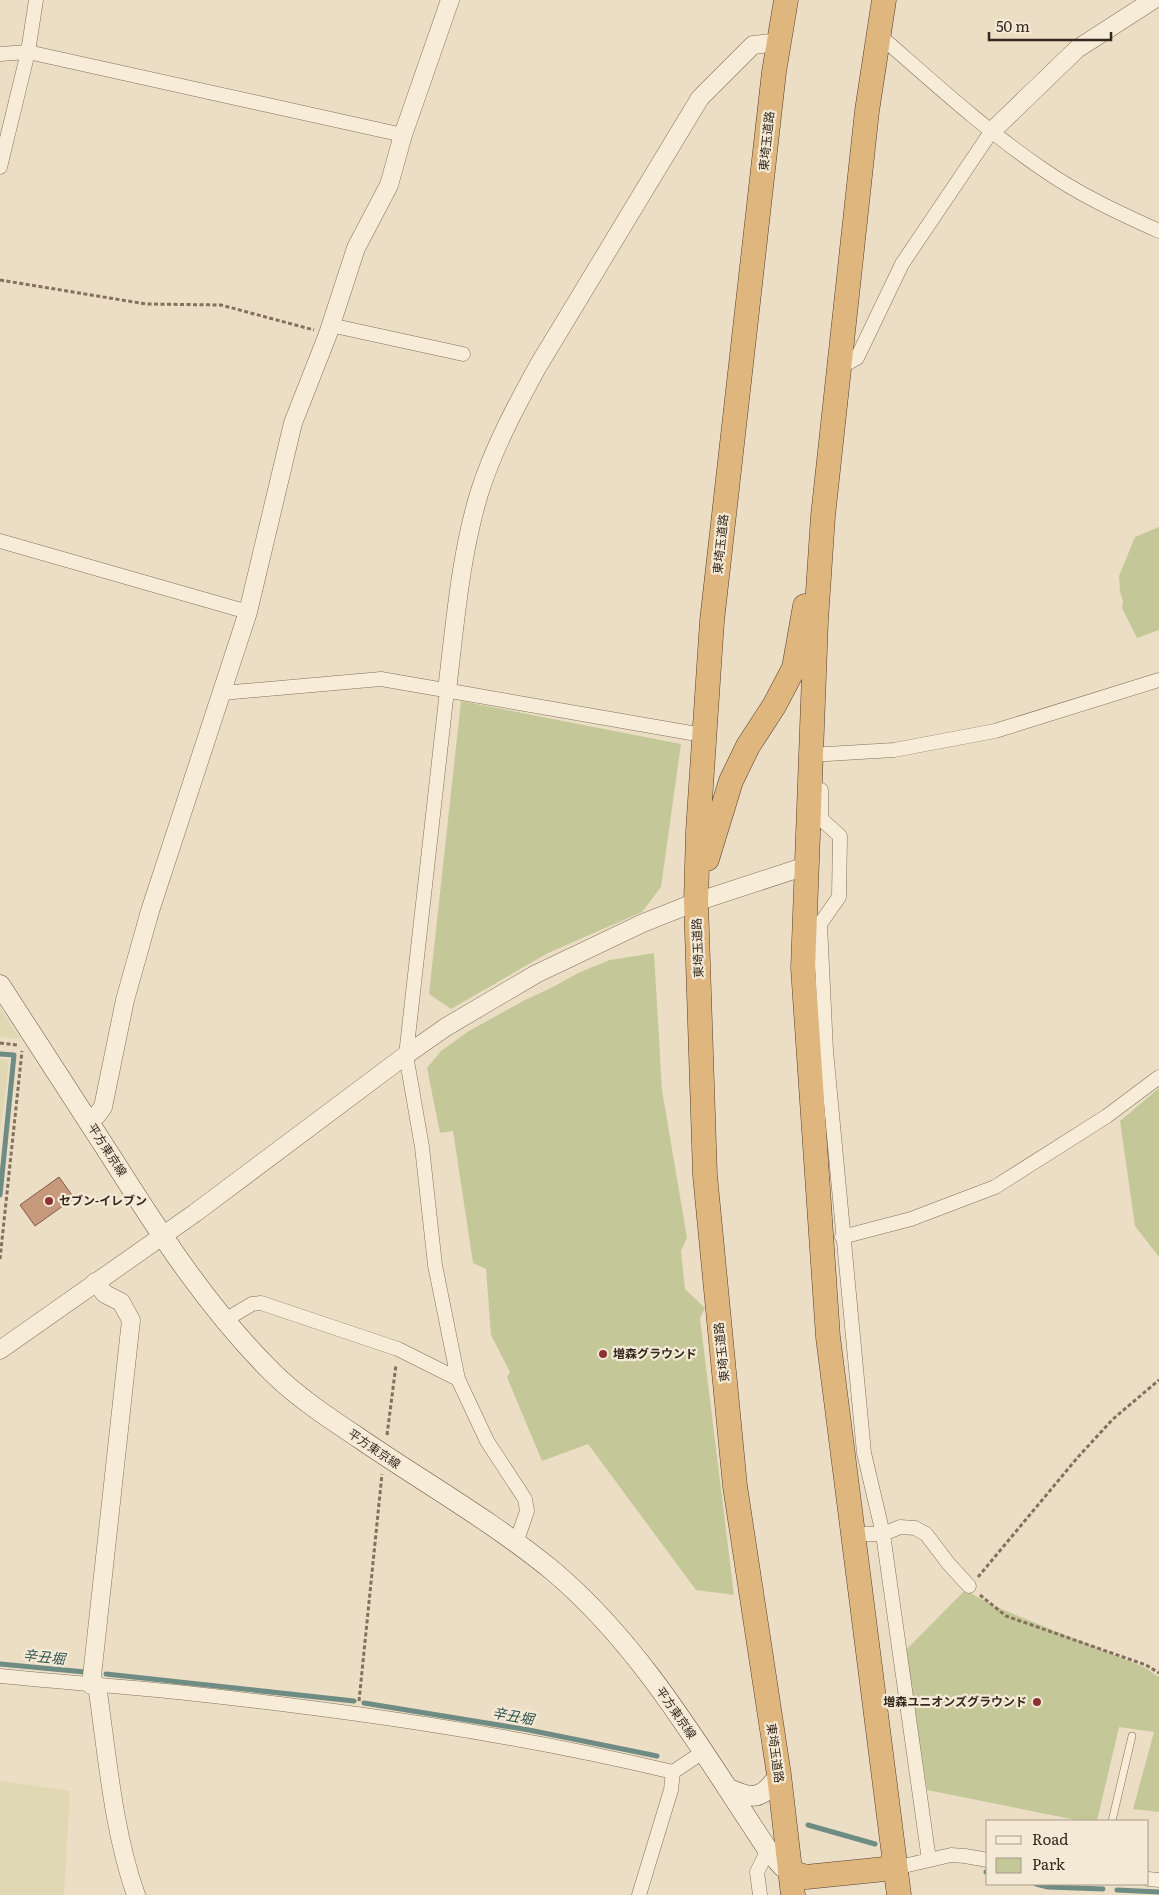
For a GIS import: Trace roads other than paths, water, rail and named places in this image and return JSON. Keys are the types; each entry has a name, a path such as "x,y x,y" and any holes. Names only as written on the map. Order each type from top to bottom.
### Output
{"highway":[{"name":"東埼玉道路","path":"786,0 774,72 712,621 698,831 696,902 705,1175 735,1486 779,1775 792,1884"},
{"path":"884,0 867,111 838,368 821,551 816,755 806,866 803,968 828,1337 899,1895"},
{"path":"696,902 714,833 731,781 748,746 774,706 794,668 801,618 821,551"},
{"path":"792,1884 806,1877 895,1868"}],"main road":[{"name":"平方東京線","path":"0,985 30,1042 88,1121 162,1235 225,1320 250,1350 296,1393 384,1455 516,1543 581,1597 636,1657 703,1752 768,1850 782,1866 792,1884"},
{"path":"726,1788 743,1796 758,1795 768,1791 779,1775"}],"street":[{"path":"0,167 28,52 36,0"},
{"path":"88,1121 97,1115 102,1106 125,1000 150,911 248,612 293,424 329,329 356,248 389,185 403,136 450,0"},
{"path":"838,368 857,358 902,264 991,132 1077,49 1153,0"},
{"path":"878,36 991,132 1042,169 1082,194 1159,231"},
{"path":"516,1543 527,1511 525,1499 487,1441 458,1379 434,1265 422,1147 406,1055 462,569 479,495 494,454 515,408 538,366 700,98 753,46 779,42"},
{"path":"0,54 28,52 403,136"},
{"path":"329,329 463,354"},
{"path":"0,541 248,612"},
{"path":"222,693 381,679 691,732"},
{"path":"928,1860 883,1534 864,1453 842,1237 826,1051 820,924 839,897 840,836 821,819 816,755 894,750 995,731 1159,680"},
{"path":"0,1350 195,1213 446,1027 553,965 643,923 696,902 806,866"},
{"path":"842,1237 911,1219 994,1187 1107,1116 1159,1078"},
{"path":"95,1282 105,1294 122,1302 131,1320 94,1685 126,1861 136,1895"},
{"path":"225,1320 252,1304 260,1303 398,1349 458,1379"},
{"path":"852,1534 883,1534 900,1527 915,1528 926,1534 948,1563 969,1586"},
{"path":"0,1676 176,1692 478,1731 596,1753 673,1772 703,1752"},
{"path":"639,1895 671,1790 673,1772"},
{"path":"760,1895 757,1872 768,1850"},
{"path":"895,1868 950,1855 986,1860"}],"lane":[{"path":"1112,1820 1132,1736"}],"waterway":[{"path":"0,1054 14,1055 0,1195"},
{"name":"辛丑堀","path":"0,1664 85,1672"},
{"name":"辛丑堀","path":"106,1674 354,1701"},
{"name":"辛丑堀","path":"364,1703 529,1730 657,1756"},
{"name":"辛丑堀","path":"808,1825 875,1844"},
{"name":"辛丑堀","path":"1040,1885 1103,1889"},
{"name":"辛丑堀","path":"1117,1890 1159,1892"}],"place":[{"name":"セブン-イレブン","path":"49,1201"},
{"name":"増森グラウンド","path":"603,1354"},
{"name":"増森ユニオンズグラウンド","path":"1037,1702"}]}
